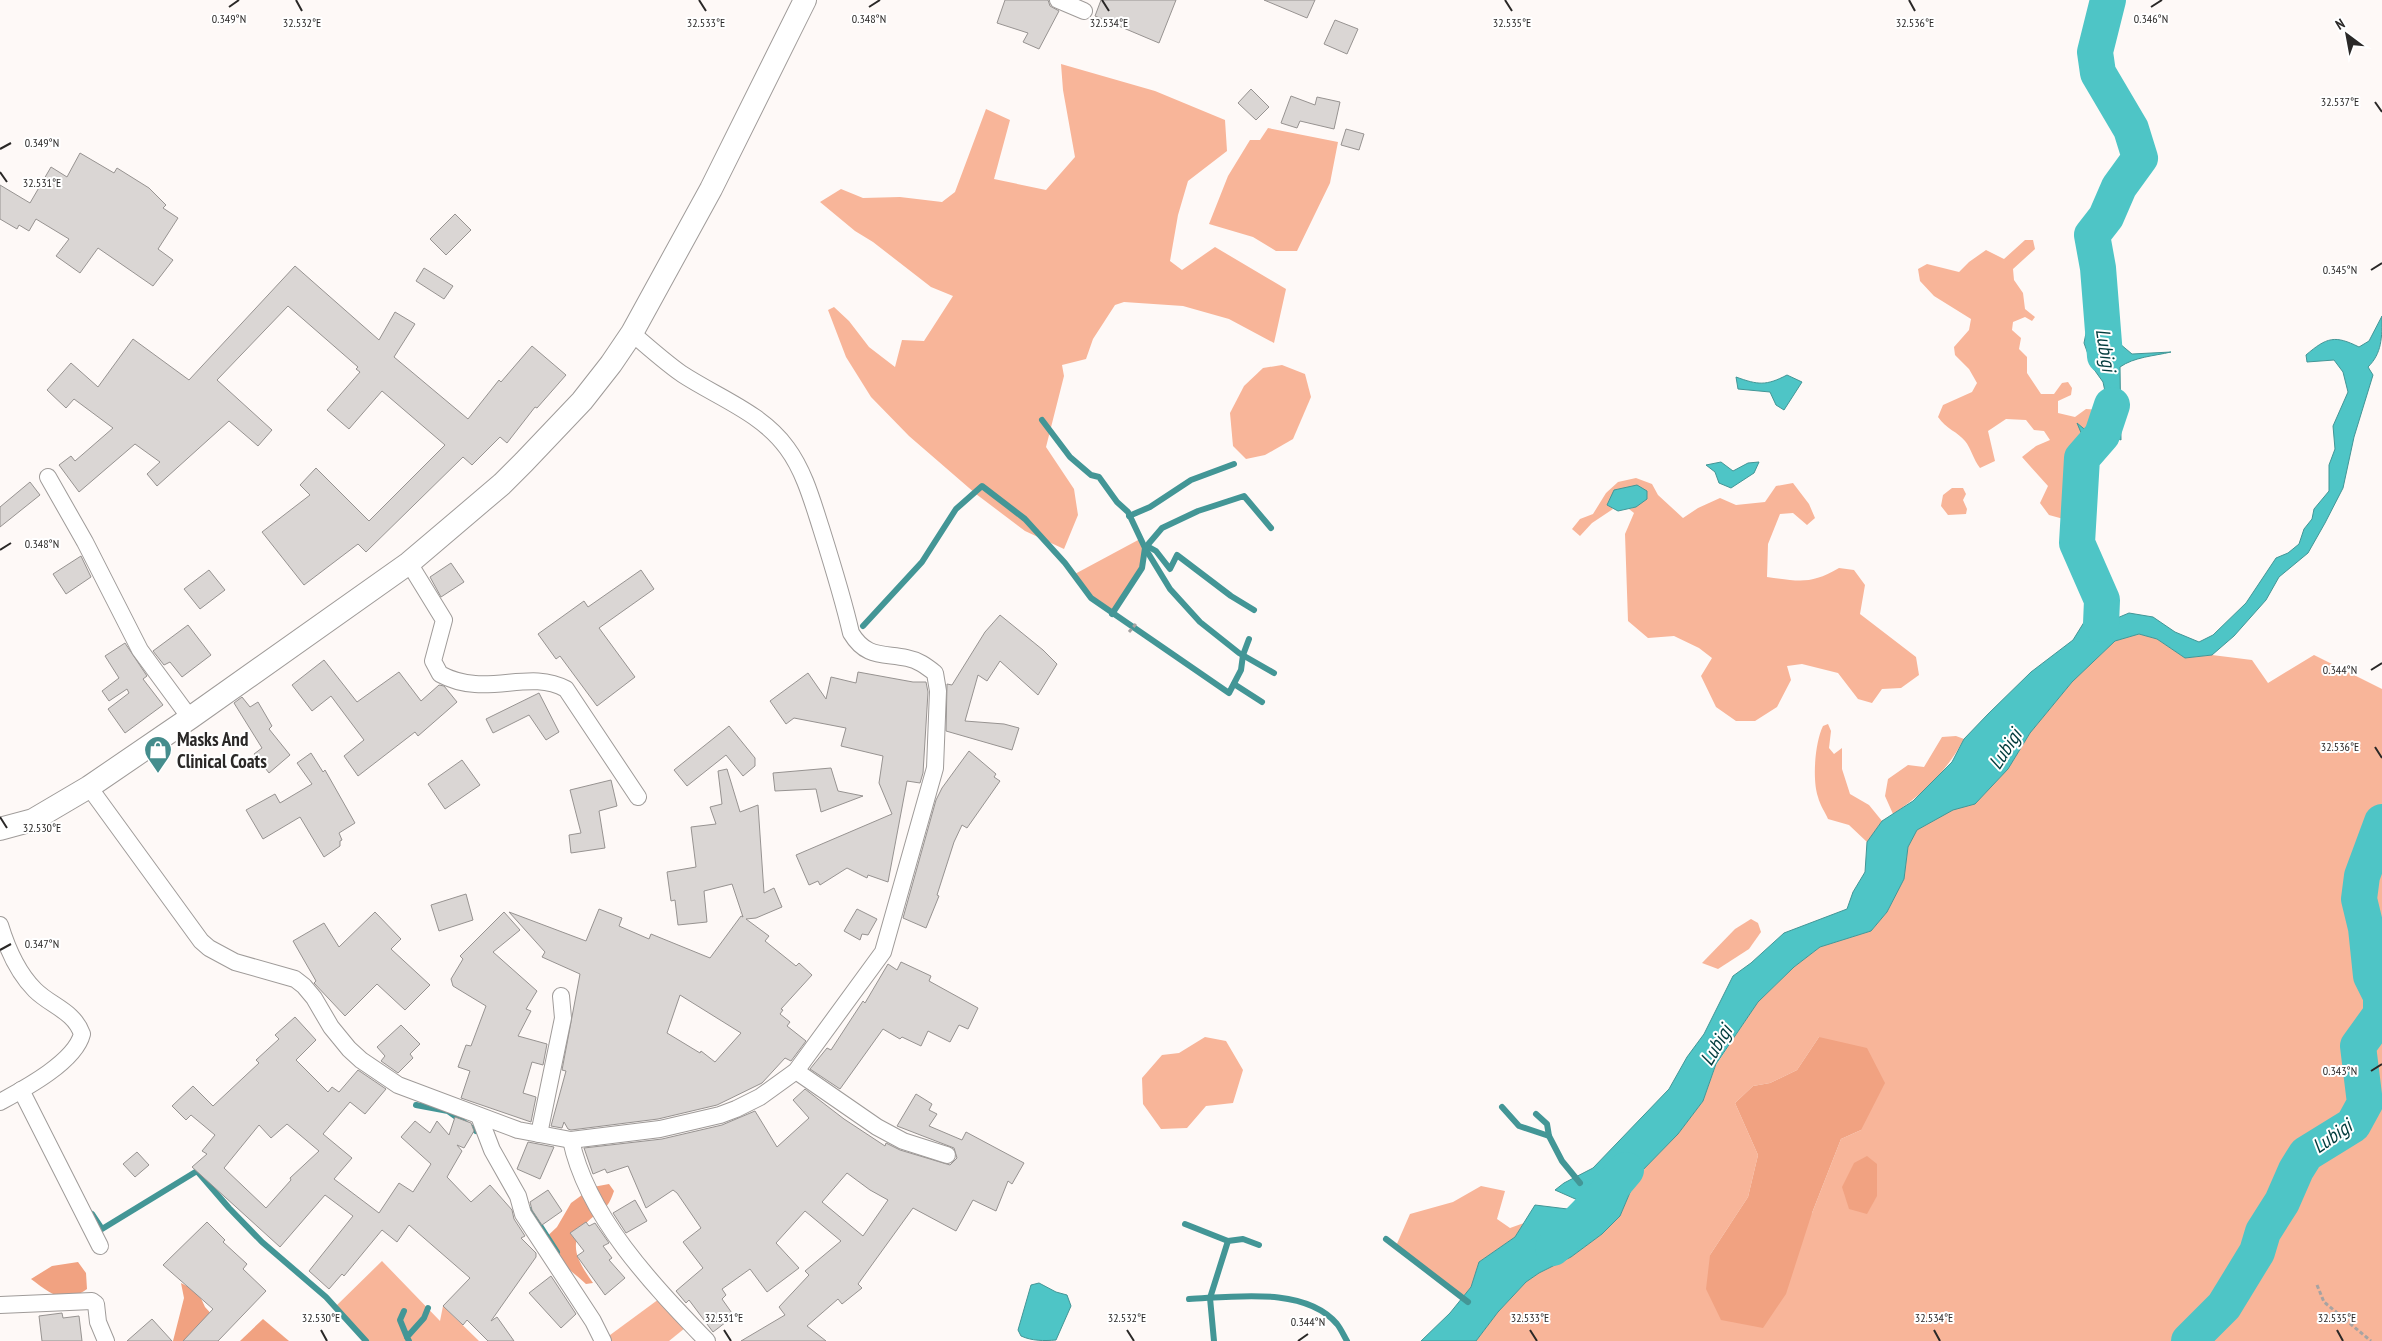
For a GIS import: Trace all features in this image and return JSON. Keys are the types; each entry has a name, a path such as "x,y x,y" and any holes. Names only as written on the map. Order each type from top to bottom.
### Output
{"street":[{"path":"0,829 33,820 89,787 190,718 409,563 513,473 582,401 632,334 711,190 805,0"},
{"path":"1058,0 1084,11"},
{"path":"89,787 195,933 209,948 235,962 295,980 314,998 335,1032 361,1060 398,1085 518,1130 571,1140 639,1133 720,1115 760,1097 796,1071 883,952 935,768 938,690 935,672 924,664 908,658 878,654 864,650 857,644 851,634 834,570 812,500 801,471 786,447 769,429 746,412 682,374 632,334"},
{"path":"48,477 85,542 140,650 190,718"},
{"path":"409,563 444,620 433,661 440,674 467,685 481,686 549,682 566,689 638,797"},
{"path":"0,925 11,955 24,978 35,990 75,1020 82,1034 80,1042 72,1052 42,1076 0,1102"},
{"path":"539,1134 563,1018 561,996"},
{"path":"796,1071 877,1127 903,1141 947,1155"},
{"path":"21,1090 100,1246"},
{"path":"479,1116 492,1150 518,1196 523,1214 603,1341"},
{"path":"571,1140 584,1183 607,1225 676,1309 707,1341"},
{"path":"0,1306 92,1302 96,1304 98,1322 106,1341"}],"path":[{"path":"1129,632 1136,624"},
{"path":"2317,1285 2324,1302 2371,1341"}],"shaded area":[{"path":"1061,64 1155,91 1225,120 1227,151 1188,181 1178,215 1170,261 1182,270 1215,247 1286,289 1274,343 1229,319 1183,306 1124,302 1115,305 1093,339 1086,359 1062,365 1064,376 1046,447 1074,489 1078,515 1064,549 1025,531 976,494 909,436 871,397 846,357 828,310 834,307 849,321 869,347 895,367 902,340 924,341 953,296 931,287 873,242 855,231 820,202 841,189 863,198 900,197 942,202 955,192 986,109 1010,120 994,179 1046,190 1075,157 1063,90"},
{"path":"1268,128 1338,142 1330,183 1297,251 1276,251 1253,237 1209,224 1228,176 1250,140 1260,140"},
{"path":"2025,240 2033,240 2035,249 2013,269 2014,280 2023,293 2025,309 2035,317 2032,321 2025,317 2013,322 2012,330 2021,338 2019,349 2027,357 2027,373 2041,394 2054,394 2062,383 2068,382 2072,388 2071,395 2058,401 2058,413 2075,417 2086,409 2101,410 2089,433 2078,424 2082,435 2080,446 2091,448 2082,458 2078,523 2049,515 2040,503 2048,486 2022,457 2036,446 2050,440 2044,431 2034,430 2026,420 2006,419 1988,431 1995,461 1980,468 1965,441 1938,417 1943,405 1972,392 1977,383 1969,369 1955,355 1954,347 1969,330 1971,319 1934,296 1920,281 1918,269 1927,264 1959,272 1986,250 2004,259"},
{"path":"1282,365 1305,374 1311,397 1293,439 1265,455 1246,459 1233,446 1230,413 1244,386 1263,368"},
{"path":"1636,478 1652,484 1658,495 1683,518 1698,508 1720,498 1736,505 1765,502 1776,486 1793,483 1809,504 1815,518 1807,525 1793,513 1780,514 1768,544 1767,577 1804,580 1820,577 1839,568 1854,570 1865,585 1860,614 1916,657 1919,675 1901,688 1882,689 1872,703 1858,699 1838,673 1802,664 1787,666 1791,680 1777,707 1755,721 1736,721 1716,707 1701,676 1712,658 1699,648 1674,636 1648,638 1628,621 1625,534 1634,513 1629,509 1636,507 1607,504 1613,509 1592,523 1580,536 1572,529 1580,519 1593,514 1606,493 1618,482"},
{"path":"1952,488 1963,488 1966,494 1963,500 1967,509 1966,514 1948,515 1941,506 1943,495"},
{"path":"1140,539 1143,549 1141,569 1112,614 1091,598 1073,575"},
{"path":"2139,634 2157,639 2185,658 2212,655 2252,660 2268,683 2314,655 2382,689 2382,1341 1476,1341 1498,1312 1526,1282 1539,1273 1571,1257 1602,1234 1620,1216 1637,1176 1678,1134 1703,1101 1716,1065 1758,1002 1794,967 1820,947 1871,931 1887,912 1904,879 1908,847 1917,830 1953,809 1975,804 2008,769 2030,733 2072,682 2115,641","holes":["1819,1037 1861,1130 1841,1139 1812,1213 1710,1255 1748,1197 1758,1155 1735,1103 1753,1086 1770,1083 1797,1070","2364,1096 2353,1137 2307,1154 2319,1142 2352,1118"]},
{"path":"1828,724 1831,731 1829,748 1834,754 1842,748 1842,769 1850,794 1869,805 1882,821 1867,842 1849,825 1828,819 1819,800 1815,781 1816,751 1823,726"},
{"path":"1956,736 1964,739 1942,772 1924,790 1893,814 1885,796 1888,779 1908,765 1924,767 1942,737"},
{"path":"1751,919 1758,923 1761,932 1749,949 1718,969 1702,963 1735,929"},
{"path":"1205,1037 1226,1041 1243,1070 1233,1103 1206,1106 1187,1128 1161,1129 1143,1104 1142,1078 1162,1055 1179,1053"},
{"path":"1819,1037 1867,1048 1885,1083 1861,1130 1841,1139 1812,1213 1786,1294 1763,1328 1721,1320 1706,1289 1710,1255 1748,1197 1758,1155 1735,1103 1753,1086 1770,1083 1797,1070"},
{"path":"1867,1156 1877,1164 1877,1196 1867,1214 1849,1209 1842,1187 1854,1163"},
{"path":"609,1184 614,1191 608,1205 588,1221 576,1241 577,1255 593,1283 586,1284 539,1244 557,1227 571,1203 593,1187"},
{"path":"1481,1186 1505,1191 1497,1219 1510,1228 1524,1223 1515,1237 1479,1262 1471,1287 1462,1298 1396,1246 1410,1214 1453,1202"},
{"path":"382,1261 440,1321 443,1306 479,1341 366,1341 335,1307"},
{"path":"78,1262 86,1273 87,1289 71,1297 58,1296 51,1293 31,1279 52,1266"},
{"path":"181,1283 198,1292 205,1307 214,1317 195,1341 173,1341 184,1298"},
{"path":"659,1299 685,1328 669,1341 607,1341 606,1338"},
{"path":"263,1319 289,1341 240,1341"}],"water":[{"path":"2101,307 2113,338 2132,354 2171,352 2138,359 2120,367 2121,440 2112,436 2091,448 2080,447 2082,435 2077,423 2089,433 2097,421 2106,396 2103,382 2093,368 2084,343 2088,323"},
{"path":"2382,316 2379,351 2368,367 2373,375 2354,437 2343,488 2308,553 2279,577 2266,600 2234,636 2212,655 2185,658 2157,639 2139,634 2115,641 2072,682 2030,733 2008,769 1975,804 1953,810 1917,830 1908,847 1904,879 1887,912 1871,931 1820,947 1794,967 1758,1002 1716,1064 1703,1101 1678,1134 1637,1176 1620,1216 1602,1234 1571,1257 1539,1273 1526,1282 1498,1312 1476,1341 1421,1341 1450,1313 1471,1287 1479,1262 1515,1237 1535,1205 1592,1212 1598,1209 1555,1190 1564,1183 1593,1168 1669,1089 1687,1057 1704,1034 1733,976 1751,963 1784,933 1847,909 1853,892 1865,872 1867,842 1882,821 1913,801 1952,762 1964,739 1988,714 2031,672 2073,640 2086,619 2085,591 2091,577 2107,585 2110,621 2129,613 2153,617 2175,632 2199,642 2213,635 2246,603 2276,558 2288,553 2299,544 2304,529 2312,519 2314,509 2329,491 2329,465 2335,449 2333,426 2348,392 2343,372 2334,360 2307,362 2306,355 2320,344 2331,340 2344,341 2359,347 2369,341"},
{"path":"1787,375 1802,382 1784,410 1776,405 1770,392 1738,389 1736,377 1750,382 1767,383"},
{"path":"1721,462 1733,471 1748,463 1759,462 1754,473 1731,488 1719,483 1715,472 1706,465"},
{"path":"1637,485 1647,491 1647,499 1636,507 1618,511 1607,505 1614,490"},
{"path":"2365,1095 2367,1112 2361,1128 2349,1140 2333,1149 2306,1154 2352,1118"},
{"path":"1039,1283 1056,1292 1067,1295 1071,1306 1056,1340 1029,1339 1021,1336 1018,1330 1031,1285"}],"building":[{"path":"1005,0 1048,0 1050,6 1059,11 1039,49 1023,42 1028,33 997,23"},
{"path":"1101,0 1176,0 1159,43 1095,16"},
{"path":"1264,0 1315,0 1307,18"},
{"path":"1335,20 1358,29 1347,54 1324,44"},
{"path":"1251,89 1269,107 1256,120 1238,103"},
{"path":"1291,96 1315,105 1317,97 1340,102 1334,129 1300,121 1297,128 1281,123"},
{"path":"1346,129 1364,134 1359,150 1341,145"},
{"path":"80,153 114,173 117,168 149,188 166,205 163,208 178,218 158,249 173,260 153,286 98,248 80,273 56,256 69,239 36,219 29,231 19,225 17,229 0,219 0,185 30,203 51,167 67,177"},
{"path":"455,214 471,230 446,255 430,239"},
{"path":"295,266 379,340 395,312 415,324 394,357 468,419 499,380 501,382 532,346 566,375 537,408 535,407 507,443 500,437 472,465 463,457 366,552 358,544 304,585 262,532 310,495 300,485 316,468 369,521 445,445 382,391 349,429 327,410 360,372 356,369 358,367 288,306 217,380 272,430 258,446 229,421 157,486 147,474 160,462 135,444 79,492 59,465 71,456 75,461 113,428 74,399 66,408 47,390 71,363 98,387 133,339 189,380"},
{"path":"424,268 453,286 444,299 416,281"},
{"path":"30,482 40,495 0,527 0,507"},
{"path":"81,556 91,577 66,594 53,574"},
{"path":"451,563 464,582 441,597 430,577"},
{"path":"209,570 225,590 200,609 184,589"},
{"path":"641,570 654,589 599,628 635,677 597,706 560,656 556,659 538,634 584,601 588,607"},
{"path":"1000,615 1057,664 1038,695 1000,661 987,681 978,675 965,721 1004,724 1019,728 1012,750 946,731 947,684 952,685 985,632"},
{"path":"188,625 211,655 182,677 170,662 164,665 153,651"},
{"path":"125,643 147,676 143,679 163,705 125,733 108,709 129,693 127,689 109,701 102,691 119,678 105,656"},
{"path":"324,660 357,702 399,672 421,701 439,685 444,686 457,702 418,736 415,732 358,776 344,756 364,740 331,696 312,711 292,685"},
{"path":"858,672 913,682 926,682 928,692 923,773 920,783 907,781 888,882 868,875 867,878 847,868 820,885 818,881 809,885 796,855 892,814 879,783 883,756 841,746 846,728 794,718 786,724 770,701 808,673 826,699 831,677 856,683"},
{"path":"539,693 559,732 546,740 529,715 493,733 486,719"},
{"path":"242,697 250,707 258,702 272,726 269,729 290,755 269,773 254,754 262,748 234,703"},
{"path":"729,726 755,758 755,766 743,776 726,755 687,786 674,770"},
{"path":"969,751 996,774 994,777 1000,781 967,828 962,825 954,842 937,895 939,896 926,928 903,918 936,800 942,788"},
{"path":"311,753 323,772 325,770 355,823 339,833 342,840 340,841 340,846 324,857 300,817 263,839 246,810 275,794 280,803 312,784 297,763"},
{"path":"462,760 480,785 445,809 428,784"},
{"path":"831,768 838,791 863,796 821,812 816,789 775,791 773,773"},
{"path":"727,769 740,812 758,805 764,893 774,888 782,907 756,918 746,919 769,936 765,941 796,966 799,963 812,975 781,1009 783,1010 780,1014 790,1022 787,1026 806,1041 791,1061 785,1058 762,1083 717,1105 658,1119 571,1130 568,1129 564,1122 562,1128 551,1126 566,1071 562,1070 580,974 542,957 545,952 509,912 586,941 599,909 622,918 619,926 649,939 651,934 710,958 741,916 743,917 732,884 704,891 707,922 678,925 675,900 671,901 667,872 696,867 691,827 716,824 710,807 722,804 718,771","holes":["680,995 741,1033 715,1062 701,1051 700,1053 667,1033"]},
{"path":"611,780 617,806 599,811 605,848 571,853 569,835 581,833 570,790"},
{"path":"466,894 473,920 439,931 431,905"},
{"path":"857,909 877,919 868,935 862,934 860,940 844,931"},
{"path":"375,912 401,939 391,949 430,985 405,1010 377,984 345,1016 314,983 316,981 293,941 324,923 339,947"},
{"path":"504,912 520,930 493,952 537,991 526,1009 531,1011 518,1036 547,1044 543,1065 532,1062 523,1093 536,1097 531,1122 461,1098 470,1071 458,1067 466,1045 471,1046 486,1006 453,986 451,979 463,959 460,956"},
{"path":"901,962 931,976 929,981 978,1008 968,1029 959,1025 950,1042 928,1031 921,1046 902,1037 900,1039 883,1029 840,1089 810,1069 827,1048 831,1050 863,1001 865,1003 888,964 897,970"},
{"path":"295,1017 316,1040 296,1060 328,1092 332,1087 339,1092 358,1070 386,1089 365,1114 350,1102 323,1134 352,1158 334,1179 379,1213 399,1183 413,1192 431,1164 401,1137 415,1121 430,1133 437,1121 449,1135 455,1117 471,1123 474,1131 464,1148 457,1145 462,1151 447,1177 471,1202 490,1185 512,1210 514,1219 525,1236 521,1238 536,1253 536,1257 491,1321 497,1317 514,1341 488,1341 467,1320 463,1325 443,1306 470,1278 409,1225 397,1242 382,1230 344,1276 342,1274 329,1289 309,1271 353,1216 325,1195 280,1247 192,1167 207,1154 202,1151 215,1135 191,1115 186,1120 172,1106 193,1086 213,1106 259,1063 256,1060 279,1039 275,1035","holes":["287,1124 319,1151 290,1178 291,1180 266,1208 224,1168 259,1125 271,1138"]},
{"path":"401,1025 420,1044 410,1054 413,1058 398,1073 381,1061 385,1056 377,1047"},
{"path":"805,1089 844,1119 885,1146 886,1143 900,1150 950,1165 957,1158 954,1148 897,1126 916,1094 932,1104 929,1110 937,1114 929,1126 962,1140 966,1132 1024,1163 1012,1184 1008,1181 996,1211 973,1200 956,1231 913,1208 858,1284 862,1288 842,1304 838,1299 807,1326 826,1341 741,1341 785,1315 779,1307 809,1275 805,1271 841,1241 805,1211 776,1243 799,1268 767,1292 750,1269 722,1289 726,1295 722,1299 734,1316 713,1332 689,1300 686,1303 676,1291 703,1268 683,1242 701,1228 677,1193 673,1190 646,1208 628,1166 607,1173 605,1169 593,1174 584,1148 662,1139 722,1125 755,1111 777,1147 809,1118 793,1100","holes":["847,1173 870,1190 888,1200 863,1236 822,1202"]},
{"path":"528,1142 554,1147 540,1179 517,1169"},
{"path":"137,1152 149,1165 135,1177 123,1164"},
{"path":"548,1190 562,1211 542,1225 532,1210 530,1202"},
{"path":"635,1200 647,1221 626,1233 613,1213"},
{"path":"207,1222 225,1240 223,1242 247,1264 243,1269 266,1291 218,1341 183,1341 213,1309 163,1265"},
{"path":"586,1222 589,1226 595,1223 609,1243 603,1246 612,1258 609,1260 625,1278 605,1295 577,1256 584,1251 570,1233"},
{"path":"551,1276 576,1314 561,1328 529,1293"},
{"path":"62,1313 63,1318 79,1316 82,1341 42,1341 39,1316"},
{"path":"152,1319 172,1341 127,1341"}],"waterway":[{"name":"Lubigi","path":"2105,356 2098,268 2092,235 2106,217 2119,187 2140,158 2131,129 2098,73 2095,52 2108,0"},
{"name":"Lubigi","path":"2101,624 2102,600 2077,543 2082,458 2102,435 2112,405"},
{"path":"1042,420 1070,457 1091,475 1099,477 1117,502 1128,512 1145,548 1170,589 1200,622 1239,653 1274,673"},
{"path":"1129,516 1150,507 1191,480 1234,464"},
{"path":"863,626 922,562 956,509 982,486 1025,519 1065,563 1091,598 1229,693 1241,670 1243,655 1249,639"},
{"path":"1112,614 1142,568 1145,548 1162,528 1198,511 1244,496 1271,528"},
{"path":"1147,546 1156,551 1170,569 1177,555 1231,596 1254,610"},
{"path":"1234,684 1262,702"},
{"name":"Lubigi","path":"2189,1341 2224,1306 2257,1252 2263,1232 2282,1202 2296,1170 2306,1154 2353,1125 2365,1103 2358,1046 2381,1014 2381,996 2371,976 2366,928 2359,899 2362,876 2382,822"},
{"path":"416,1105 448,1111 476,1131"},
{"path":"1502,1107 1519,1126 1549,1136 1562,1161 1580,1183"},
{"path":"1536,1114 1547,1124 1549,1136"},
{"name":"Lubigi","path":"1553,1248 1604,1196 1626,1170"},
{"path":"92,1214 102,1229 197,1171 262,1242 326,1297 366,1341"},
{"path":"530,1210 557,1252"},
{"path":"1185,1224 1228,1241"},
{"path":"1214,1341 1210,1298 1228,1241 1243,1239 1259,1245"},
{"path":"1386,1239 1468,1302"},
{"path":"1189,1299 1268,1296 1307,1304 1323,1312 1337,1324 1347,1341"},
{"path":"409,1341 407,1337 424,1318 428,1308"},
{"path":"404,1311 400,1320 407,1337"}],"place":[{"name":"Masks And Clinical Coats","path":"158,774"}]}
